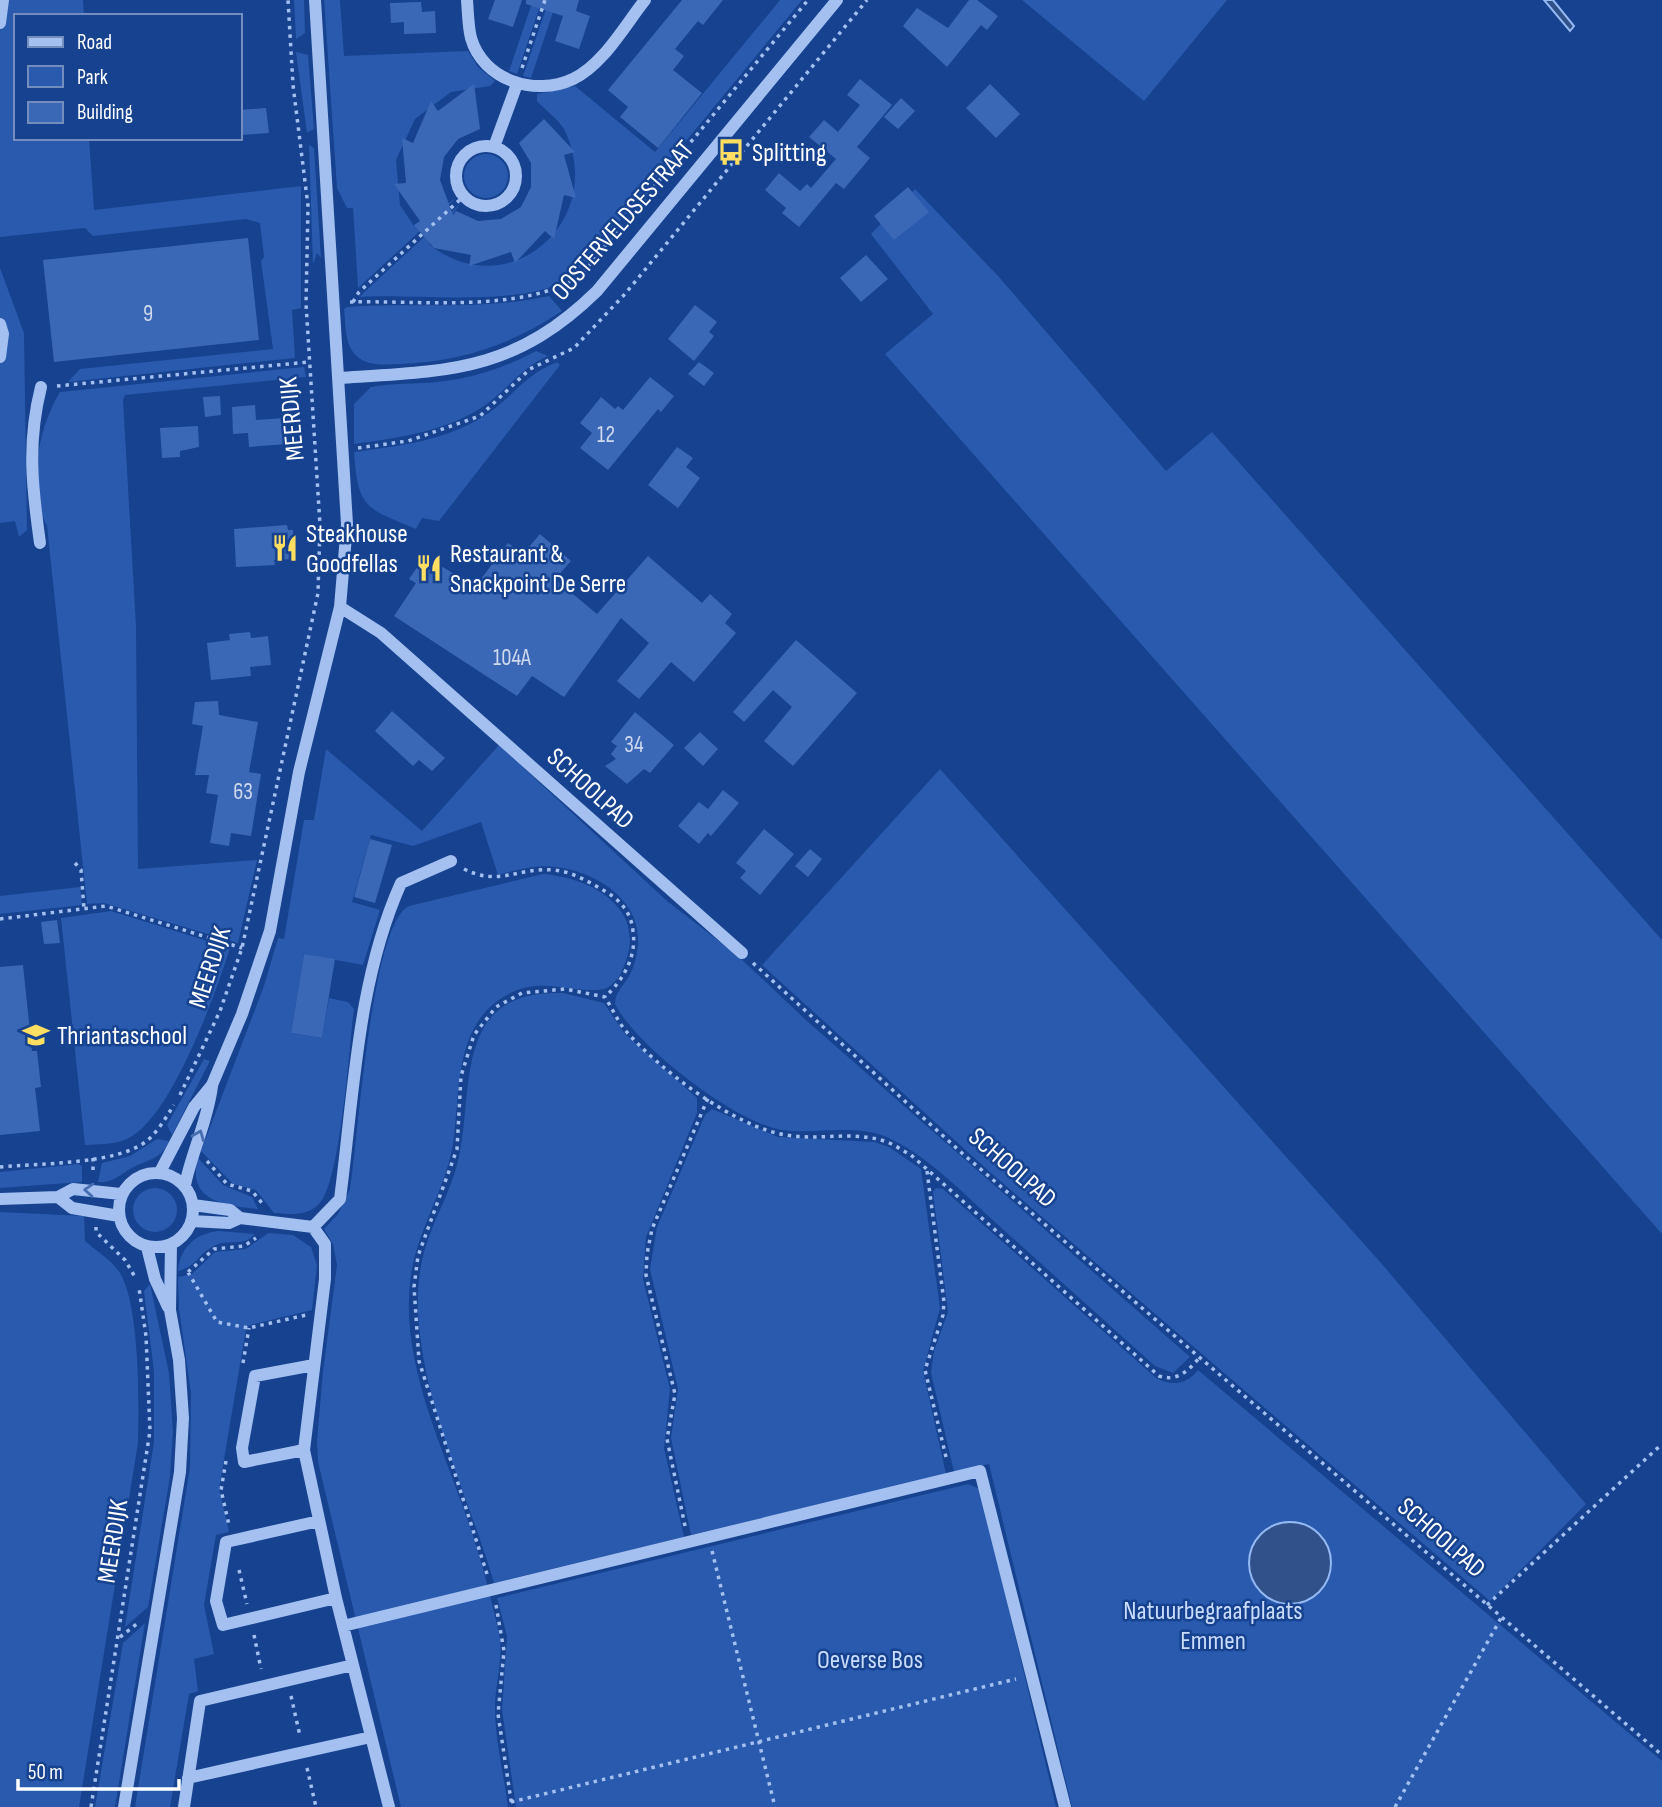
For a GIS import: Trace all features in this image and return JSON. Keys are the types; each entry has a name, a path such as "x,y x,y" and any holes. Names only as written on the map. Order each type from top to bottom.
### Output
{"street":[{"path":"0,23 3,0"},
{"path":"314,0 340,378"},
{"path":"467,0 471,38 480,55 493,70 517,84 547,86 574,79 598,59 645,0"},
{"name":"OOSTERVELDSESTRAAT","path":"340,378 466,367 525,346 573,314 624,259 838,0"},
{"path":"494,147 517,84"},
{"path":"479,146 494,147 508,155 515,169 515,184 506,198 493,205 477,205 464,196 457,182 457,167 466,154 479,146"},
{"path":"0,324 3,334 0,357"},
{"name":"MEERDIJK","path":"185,1185 192,1151 209,1111 212,1086 242,1014 270,931 299,772 340,607 347,524 340,378"},
{"path":"40,543 30,472 32,423 41,387"},
{"name":"SCHOOLPAD","path":"340,607 381,633 742,953"},
{"path":"313,1227 340,1199 370,967 383,924 401,883 451,862"},
{"name":"MEERDIJK","path":"160,1172 194,1107 212,1086"},
{"path":"160,1172 185,1185 193,1205 192,1221 180,1239 171,1244 147,1247 128,1236 119,1216 121,1194 133,1180 160,1172"},
{"path":"0,1199 58,1197 72,1189 121,1194"},
{"path":"58,1197 72,1208 119,1216"},
{"path":"193,1205 229,1210 240,1218 313,1227 325,1244 321,1311 304,1450 336,1598 389,1807"},
{"path":"192,1221 229,1223 240,1218"},
{"name":"MEERDIJK","path":"124,1807 180,1472 183,1418 179,1360 170,1310 171,1244"},
{"name":"MEERDIJK","path":"147,1247 155,1279 170,1310"},
{"path":"304,1450 244,1462 242,1448 255,1376 314,1364"},
{"path":"343,1626 980,1471 1065,1807"},
{"path":"319,1521 226,1542 216,1601 223,1625 336,1598"},
{"path":"184,1807 200,1701 353,1665"},
{"path":"188,1778 371,1737"}],"path":[{"path":"41,387 309,362 306,304 308,206 293,85 288,0"},
{"path":"517,84 545,0"},
{"name":"OOSTERVELDSESTRAAT","path":"306,304 522,298 571,282 582,274 808,0"},
{"path":"353,302 359,292 464,196"},
{"name":"MEERDIJK","path":"0,1167 93,1158 130,1151 158,1130 196,1066 220,1011 242,948 318,593 320,525 309,362"},
{"path":"451,862 494,879 519,872 554,870 578,876 617,898 630,918 633,945 626,973 605,998"},
{"path":"75,863 80,870 84,909"},
{"path":"0,919 106,906 242,948"},
{"name":"SCHOOLPAD","path":"742,953 963,1154 1662,1755"},
{"path":"1032,1675 511,1805 498,1708 504,1651 492,1590 419,1361 414,1287 418,1256 457,1149 461,1076 474,1035 496,1007 522,993 565,989 605,998 625,1029 708,1098 762,1129 787,1136 856,1136 890,1142 927,1169 1159,1376 1174,1378 1186,1373 1199,1358"},
{"path":"688,1542 667,1439 675,1394 646,1275 652,1229 708,1098"},
{"path":"158,1130 176,1143"},
{"path":"171,1275 188,1272 214,1249 244,1246 274,1223 252,1191 227,1184 207,1160 192,1151"},
{"path":"93,1158 94,1190"},
{"path":"927,1169 944,1302 926,1370 951,1479"},
{"name":"MEERDIJK","path":"91,1807 150,1431 146,1336 138,1283 125,1260 96,1232 95,1211"},
{"path":"188,1272 217,1322 249,1328 321,1311"},
{"path":"242,1368 249,1328"},
{"path":"1487,1605 1662,1444"},
{"path":"228,1450 221,1490 265,1686"},
{"path":"709,1538 775,1807"},
{"path":"1395,1807 1501,1618"}],"green space":[{"path":"0,0 83,0 84,14 14,14 14,140 89,140 94,210 301,186 301,308 292,310 295,358 68,382 80,369 273,349 261,261 264,257 260,223 246,219 93,236 85,228 0,237"},
{"path":"294,0 304,0 305,33 296,39"},
{"path":"324,0 340,0 344,56 468,51 478,67 495,81 490,86 451,92 415,119 396,160 400,205 414,226 456,198 358,288 353,208 347,208 337,188"},
{"path":"533,0 542,0 517,74 509,71"},
{"path":"549,0 557,0 531,78 523,76"},
{"path":"780,0 802,0 593,254 569,278 545,289 494,297 359,297 461,203 429,244 458,261 488,266 516,260 541,246 560,225 572,198 575,167 564,129 537,101 537,94 575,86 655,152"},
{"path":"1022,0 1227,0 1144,101"},
{"path":"296,52 308,55 314,129 307,133"},
{"path":"309,145 314,148 321,258 317,253 313,264"},
{"path":"486,154 501,161 508,176 501,191 486,198 471,191 464,176 471,161"},
{"path":"915,189 999,277 1166,471 1212,432 1662,940 1662,1234 885,354 933,314 871,234"},
{"path":"0,268 24,333 27,530 19,537 15,521 0,523"},
{"path":"549,296 562,311 543,323 505,342 445,359 401,364 369,363 354,353 347,335 344,309 347,307 473,305"},
{"path":"536,351 548,356 522,372 492,400 470,415 422,432 354,444 354,404 371,387 463,378 501,367"},
{"path":"557,362 560,365 439,521 422,518 416,529 375,510 362,496 354,452 421,441 469,424 494,409 526,380"},
{"path":"304,367 306,377 125,395 123,400 136,626 138,869 257,860 238,943 104,903 87,904 47,526 38,494 38,458 46,423 60,392"},
{"path":"499,745 667,901 737,955 807,1021 1190,1357 1173,1373 1155,1366 947,1178 921,1157 893,1140 853,1130 782,1130 739,1113 689,1080 643,1040 615,1004 636,958 636,925 631,911 611,889 585,874 541,866 498,875 481,822 413,846 371,835 352,902 380,910 363,965 304,954 291,1033 322,1038 329,998 348,1002 354,1009 338,1142 327,1191 319,1204 309,1211 298,1214 274,1213 256,1190 233,1184 201,1151 264,986 278,938 284,939 304,820 314,820 326,749 422,831"},
{"path":"940,769 1381,1263 1586,1504 1490,1601 991,1173 762,965"},
{"path":"543,874 559,876 592,887 618,907 626,920 630,936 628,954 618,979 605,989 532,986 520,989 490,1007 478,1022 463,1058 451,1156 418,1245 410,1283 411,1341 424,1398 474,1538 499,1634 495,1720 508,1807 401,1807 318,1462 317,1441 323,1371 337,1265 333,1244 324,1229 338,1214 350,1189 368,1036 385,951 396,921 409,906"},
{"path":"80,887 82,905 0,914 0,896"},
{"path":"111,911 230,948 190,1053 160,1107 143,1127 127,1139 85,1145 61,918"},
{"path":"563,993 604,1003 624,1033 697,1098 697,1113 646,1237 643,1279 670,1389 664,1448 684,1537 494,1583 432,1398 419,1324 419,1278 426,1245 458,1161 469,1075 475,1049 485,1025 502,1007 527,996"},
{"path":"204,1059 210,1061 172,1135 167,1125"},
{"path":"712,1109 778,1137 874,1142 889,1147 921,1169 940,1308 923,1371 946,1474 691,1535 671,1438 678,1389 650,1269 657,1227 705,1115"},
{"path":"157,1139 169,1141 159,1155 113,1180 98,1182 102,1163 130,1156"},
{"path":"198,1158 223,1185 252,1197 258,1209 221,1203 203,1192 196,1172"},
{"path":"79,1164 82,1166 82,1182 0,1188 0,1172"},
{"path":"155,1188 171,1194 177,1210 171,1226 155,1232 139,1226 133,1210 139,1194"},
{"name":"Natuurbegraafplaats Emmen","path":"936,1188 943,1189 1156,1378 1168,1383 1179,1383 1198,1370 1662,1761 1662,1807 1072,1807 989,1464 954,1472 931,1373 934,1351 948,1312 933,1192"},
{"path":"0,1212 84,1216 85,1241 117,1268 127,1288 135,1331 138,1443 79,1807 0,1807"},
{"path":"219,1231 255,1234 246,1241 214,1246 189,1266 178,1271 182,1255 196,1238"},
{"path":"268,1233 293,1235 311,1247 317,1265 312,1310 250,1325 246,1329 219,1489 229,1532 216,1535 204,1605 214,1654 194,1659 198,1691 189,1694 170,1807 135,1807 190,1467 191,1393 179,1309 178,1277 192,1274 215,1252 246,1249"},
{"path":"150,1284 169,1373 173,1431 170,1477 148,1607 125,1627 154,1442 154,1372 144,1291"},
{"name":"Oeverse Bos","path":"968,1484 980,1489 1056,1807 516,1807 502,1710 507,1636 497,1598"},
{"path":"145,1623 115,1807 95,1807 123,1643"}],"shaded area":[{"path":"1544,0 1553,0 1574,26 1570,31"},
{"path":"1290,1522 1306,1525 1319,1534 1328,1547 1331,1563 1328,1579 1319,1592 1306,1601 1290,1604 1274,1601 1261,1592 1252,1579 1249,1563 1252,1547 1261,1534 1274,1525"}],"building":[{"path":"495,0 522,0 513,27 488,19"},
{"path":"526,0 579,0 576,11 590,16 579,49 555,41 563,16 526,4"},
{"path":"682,0 723,0 703,25 698,21 675,49 684,56 673,70 702,93 658,148 620,117 628,107 608,90"},
{"path":"969,0 977,0 998,16 987,30 981,25 947,67 903,26 917,8 948,28"},
{"path":"421,2 422,12 435,11 436,33 404,34 404,22 391,23 390,3"},
{"path":"860,79 892,105 857,147 870,158 844,189 836,183 799,227 782,213 786,208 765,190 779,173 800,191 807,184 811,188 836,159 809,137 824,120 838,132 860,105 847,95"},
{"path":"474,84 480,129 458,139 444,157 440,180 453,215 456,211 478,221 501,219 521,207 531,187 531,163 519,143 544,119 575,152 564,155 576,198 564,195 554,239 545,231 515,263 511,252 469,266 471,255 434,248 414,225 420,221 394,184 406,183 402,138 413,143 431,101 438,111"},
{"path":"990,84 1020,114 996,138 966,108"},
{"path":"901,98 915,111 898,129 884,117"},
{"path":"266,108 269,133 242,135 242,110"},
{"path":"908,187 929,212 894,240 874,216"},
{"path":"248,238 259,340 54,362 43,260"},
{"path":"866,255 888,279 861,302 840,278"},
{"path":"695,305 717,322 709,332 714,336 694,361 668,339"},
{"path":"699,362 714,373 704,386 688,374"},
{"path":"650,377 674,396 661,412 658,409 608,470 580,448 592,433 580,423 601,397 615,409 618,406 623,410"},
{"path":"220,396 221,415 205,417 203,397"},
{"path":"255,405 256,420 286,418 287,444 249,447 248,433 233,434 232,407"},
{"path":"198,426 199,447 180,451 180,457 162,458 160,428"},
{"path":"677,447 693,458 686,467 700,478 678,508 648,485"},
{"path":"287,525 288,530 293,530 294,559 274,560 275,565 236,567 234,529"},
{"path":"540,534 571,561 555,579 597,614 648,556 702,603 710,594 732,614 725,623 736,633 694,682 671,662 639,699 617,681 649,643 621,618 564,697 532,676 517,696 394,616 416,583 409,579 425,556 475,587 508,543 523,554"},
{"path":"250,632 251,638 268,636 271,665 250,667 251,676 211,680 207,643 230,640 229,634"},
{"path":"796,640 857,693 793,766 764,741 792,707 773,690 744,722 733,712"},
{"path":"218,701 219,715 258,722 249,772 261,774 251,836 231,833 229,846 210,843 218,795 206,793 209,775 195,775 203,726 192,724 195,702"},
{"path":"392,711 445,758 432,771 419,760 413,766 375,731"},
{"path":"635,712 674,745 650,773 644,769 627,784 605,766 616,759 611,754 617,746 611,742"},
{"path":"700,732 718,749 703,766 684,748"},
{"path":"723,790 739,803 711,836 708,833 699,844 678,826 699,802 708,809"},
{"path":"764,829 794,854 760,895 740,878 746,871 736,863"},
{"path":"370,839 392,845 375,903 354,897"},
{"path":"810,849 822,859 808,877 795,866"},
{"path":"57,920 60,943 44,944 41,922"},
{"path":"304,954 335,959 322,1038 291,1033"},
{"path":"23,965 32,1051 37,1051 41,1087 35,1088 40,1131 0,1135 0,967"}],"place":[{"name":"Splitting","path":"731,152"},
{"name":"Steakhouse Goodfellas","path":"285,548"},
{"name":"Restaurant & Snackpoint De Serre","path":"429,568"},
{"name":"Thriantaschool","path":"36,1035"}]}
